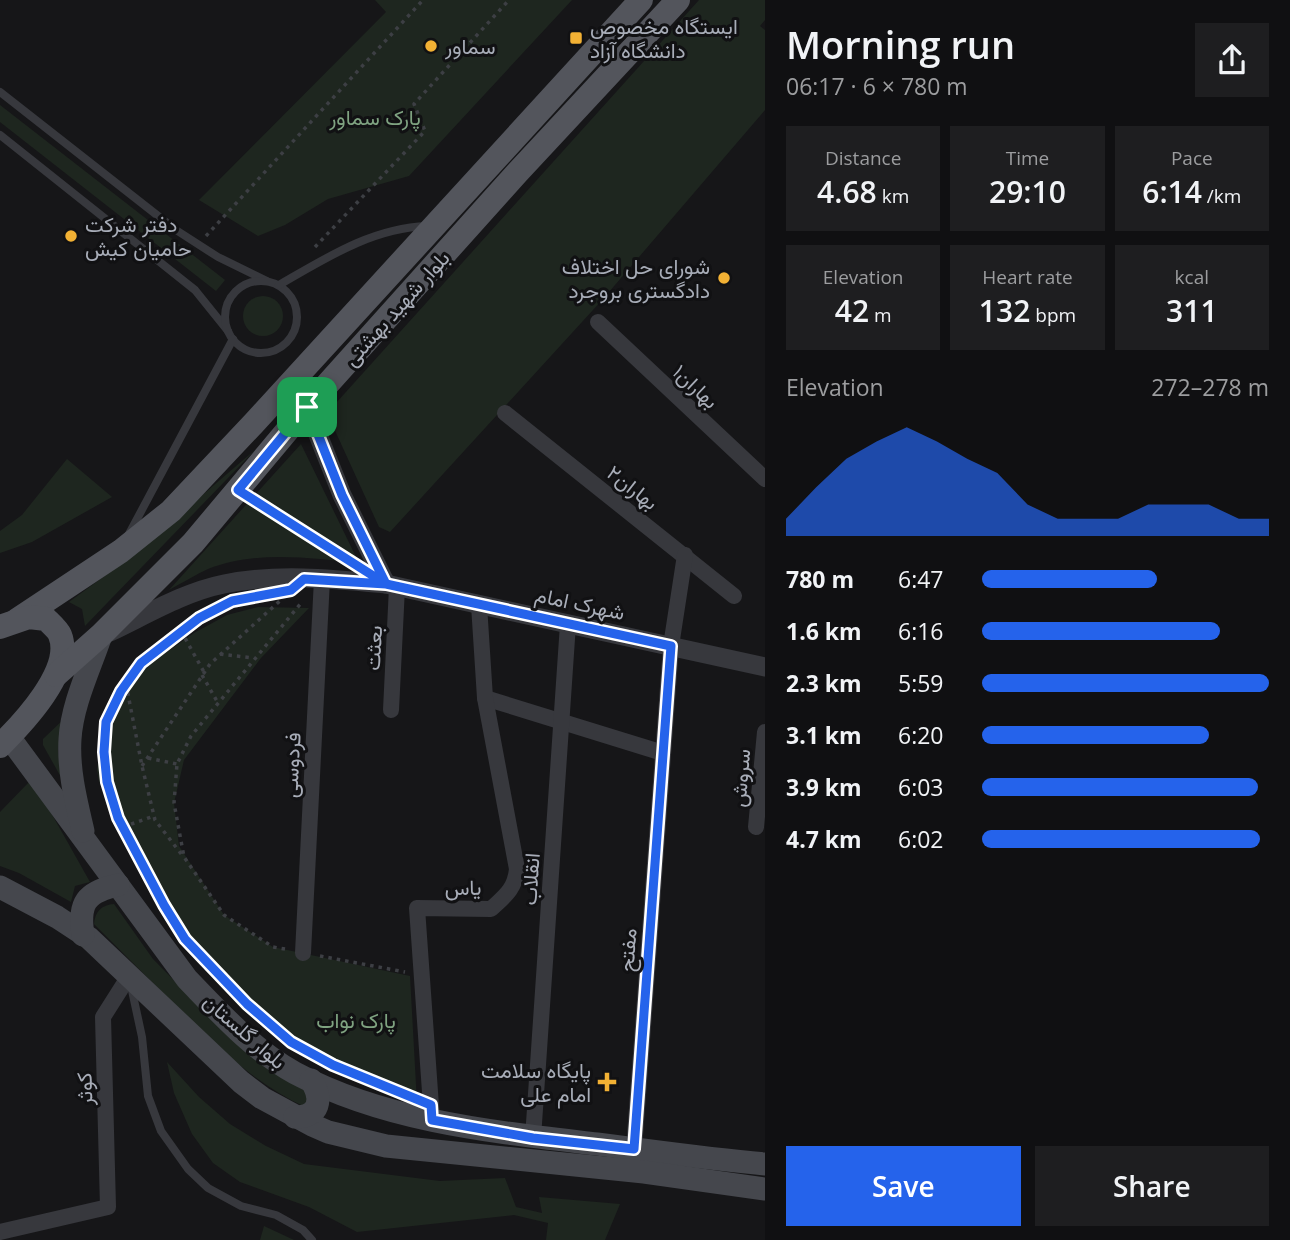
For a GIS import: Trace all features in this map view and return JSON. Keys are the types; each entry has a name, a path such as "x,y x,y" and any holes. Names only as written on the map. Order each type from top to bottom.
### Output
{"main road":[{"name":"بلوار شهید بهشتی","path":"8,623 118,553 171,511 641,0"},
{"name":"بلوار شهید بهشتی","path":"56,675 101,635 193,543 307,407 517,173 678,0"},
{"path":"4,742 38,702 56,675 62,654 60,635 46,619 29,617 8,623"},
{"path":"85,841 70,764 70,737 75,712 101,635"},
{"name":"بلوار گلستان","path":"4,742 85,841 187,979 220,1014 265,1054 310,1080 366,1104 432,1120 533,1138 765,1164"},
{"path":"83,935 80,919 88,897 96,891 118,885"},
{"name":"بلوار گلستان","path":"0,887 57,917 83,935 241,1082 295,1118 328,1132 386,1146 644,1172 765,1189"},
{"path":"295,1118 309,1115 319,1106 317,1089 310,1080"}],"street":[{"name":"بهاران۱","path":"598,323 765,479"},
{"path":"307,407 342,495 391,586"},
{"name":"بهاران۲","path":"505,413 734,596"},
{"name":"مفتح","path":"634,1149 671,646 685,555"},
{"name":"شهرک امام","path":"101,635 188,595 223,584 313,579 391,586 765,667"},
{"name":"فردوسی","path":"303,953 313,579"},
{"name":"بعثت","path":"391,586 391,710"},
{"name":"یاس","path":"432,1120 417,908 491,909 516,882 517,869 485,698 479,605"},
{"name":"انقلاب","path":"533,1138 568,624"},
{"path":"485,698 663,753"},
{"name":"سروش","path":"756,827 765,732"},
{"name":"کوثر","path":"0,1232 108,1208 103,1017 130,976"}],"lane":[{"path":"0,92 176,230 218,257 279,285 289,293 298,315 291,339 271,352 258,354 246,351 233,340 195,290 0,135"},
{"path":"279,285 349,246 378,234 406,227 434,226"},
{"path":"228,331 225,311 236,291 257,280 267,281"},
{"path":"118,553 233,340"},
{"path":"130,976 142,1037 148,1096 161,1131 188,1169 208,1188 241,1206 276,1216 303,1230 313,1240"}],"path":[{"path":"198,244 423,0"},
{"path":"307,256 425,131 414,104 509,0"},
{"path":"238,490 352,563"},
{"path":"142,766 203,674 220,654 313,579"},
{"path":"184,857 174,803 177,764 191,736 254,659 313,579"},
{"path":"178,928 122,827 107,782 104,752 106,722 126,684 141,663 199,618 232,601"},
{"path":"181,631 218,703"},
{"path":"220,654 254,659"},
{"path":"126,684 154,816 224,915 273,947 422,974"},
{"path":"148,758 177,764"},
{"path":"122,827 154,816"},
{"path":"185,939 256,1012 291,1042 333,1065"}],"green space":[{"name":"پارک سماور","path":"375,0 572,0 409,176 328,199 285,225 258,236 199,200 386,12"},
{"path":"699,0 765,0 765,20 760,26 765,30 765,110 603,299 390,532 379,527 327,413"},
{"path":"0,105 225,280 216,291 0,122"},
{"path":"263,296 271,297 277,302 282,308 282,324 277,330 271,335 263,336 255,335 249,330 244,324 243,316 244,308 249,302 255,297"},
{"path":"301,444 359,563 283,557 245,559 208,569 169,590"},
{"path":"256,449 85,626 82,609 69,602 128,559"},
{"path":"67,459 112,497 32,542 0,553 0,531 22,515"},
{"name":"پارک نواب","path":"258,607 309,608 261,658 184,760 174,803 179,846 224,915 273,947 410,976 417,1103 393,1096 303,1055 269,1030 191,950 159,906 114,821 99,781 97,770 102,732 121,691 137,673 194,633 227,615"},
{"path":"65,718 58,749 62,779 43,745 43,739"},
{"path":"32,779 90,882 75,886 71,902 19,873 0,866 0,812"},
{"path":"114,904 153,959 234,1041 271,1070 310,1094 305,1107 253,1076 222,1050 94,924 100,909"},
{"path":"167,1062 199,1097 230,1124 266,1146 304,1164 440,1181 505,1178 516,1207 542,1213 539,1197 620,1204 605,1240 546,1240 548,1223 514,1215 357,1232 309,1207 240,1182 213,1163 192,1134 174,1093"},
{"path":"264,1226 294,1240 260,1240"}],"place":[{"name":"ایستگاه مخصوص دانشگاه آزاد","path":"576,38"},
{"name":"سماور","path":"431,46"},
{"name":"دفتر شرکت حامیان کیش","path":"71,236"},
{"name":"شورای حل اختلاف دادگستری بروجرد","path":"724,278"},
{"name":"پایگاه سلامت امام علی","path":"607,1082"}],"route":[{"path":"307,407 238,490 386,584 671,646 634,1149 533,1138 432,1120 431,1105 333,1065 291,1042 247,1004 185,939 118,818 107,782 104,752 106,722 121,691 141,663 199,618 232,601 291,590 304,579 386,584 342,495 307,407"}]}
